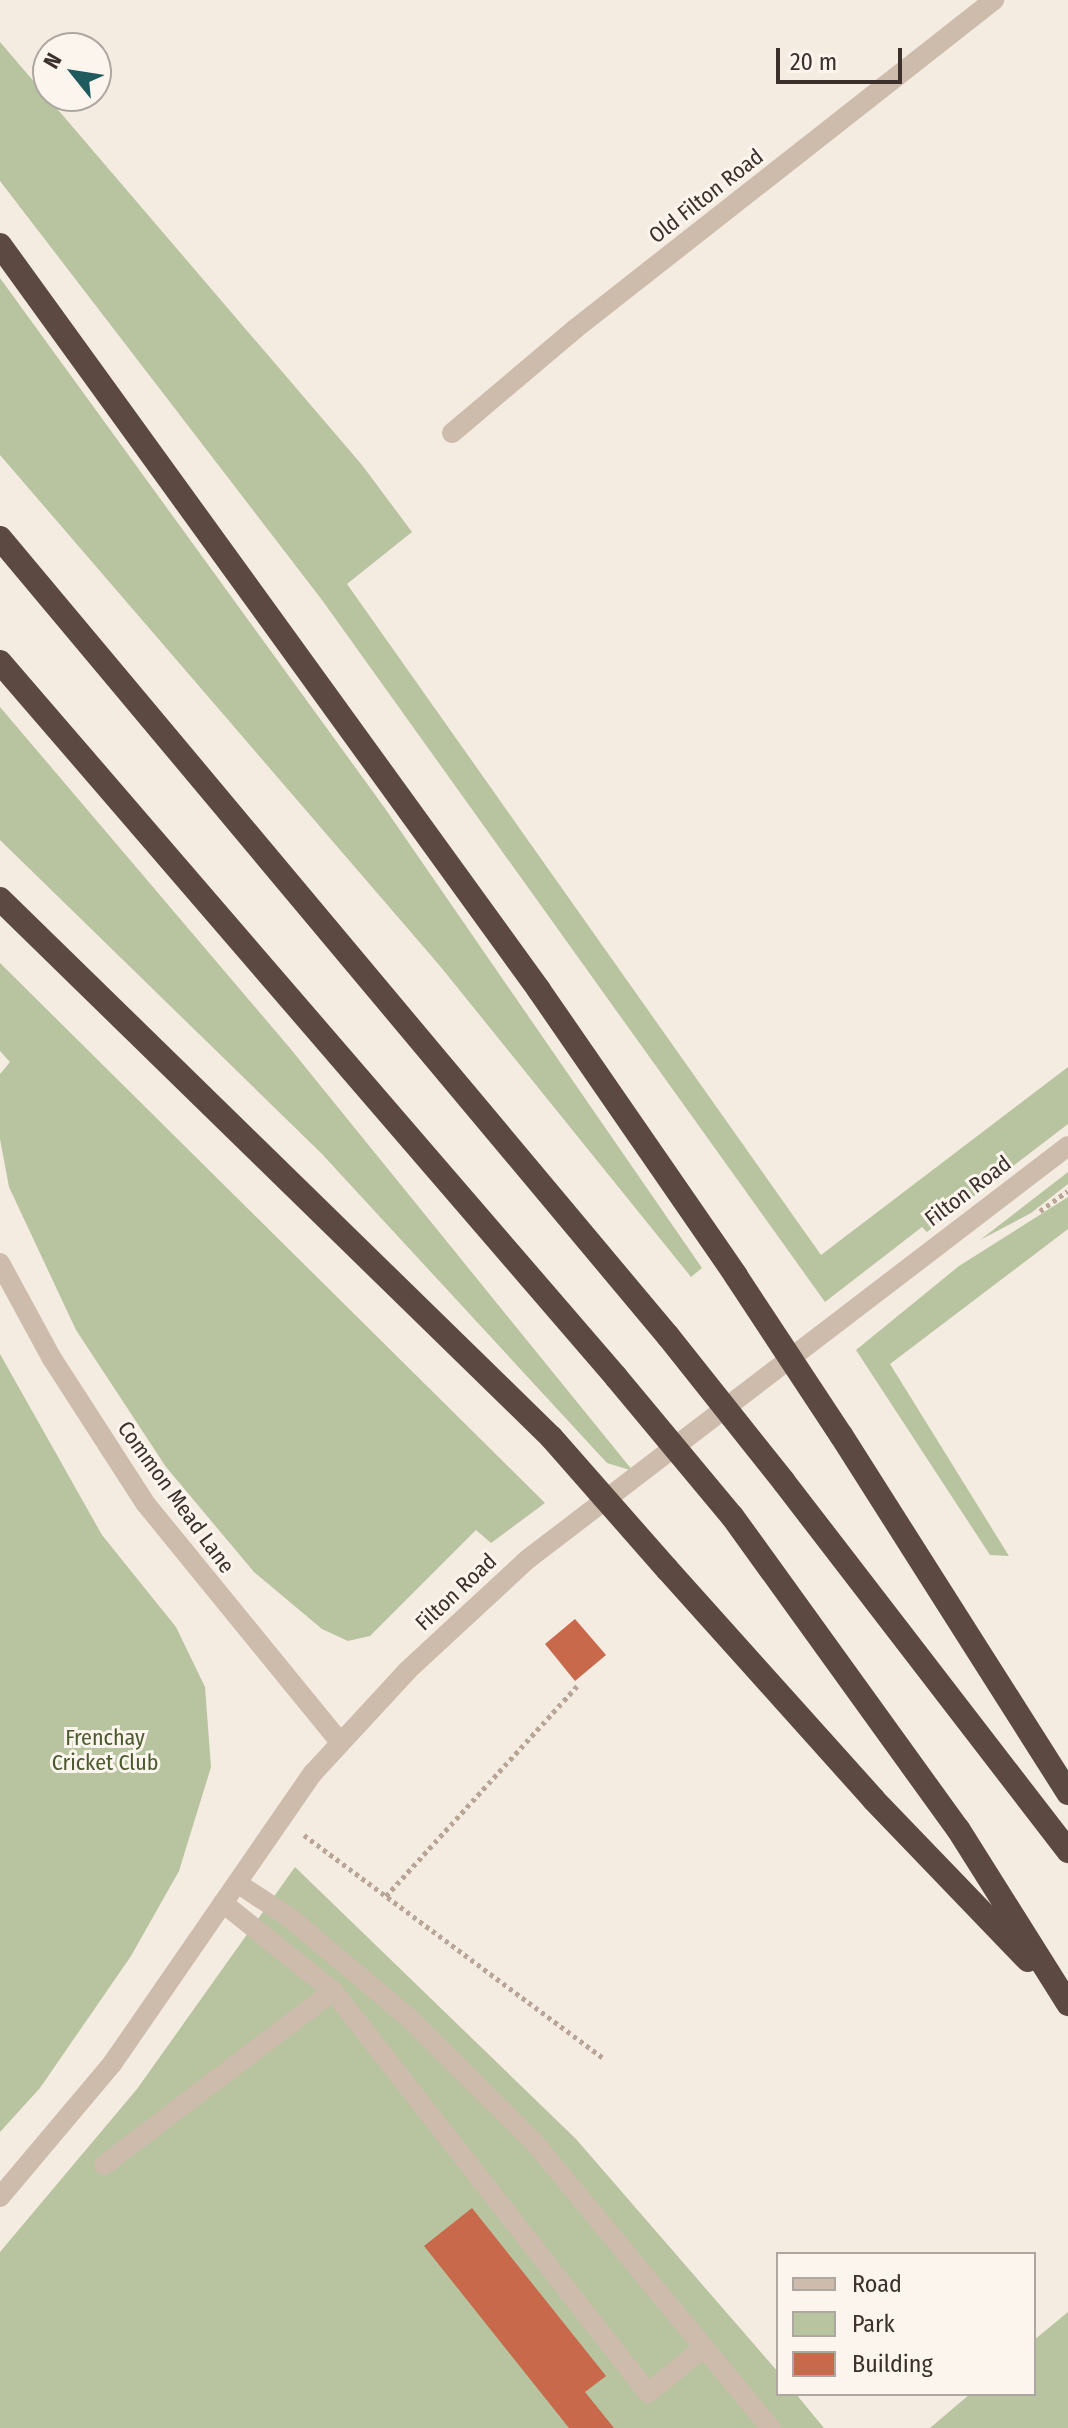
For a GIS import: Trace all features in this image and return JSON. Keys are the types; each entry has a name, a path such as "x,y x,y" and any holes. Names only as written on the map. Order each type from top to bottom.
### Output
{"highway":[{"path":"0,245 539,990 736,1276 841,1435 1068,1793"},
{"path":"0,538 668,1336 1068,1851"},
{"path":"0,662 732,1516 958,1829 1066,2000"},
{"path":"0,899 551,1437 874,1800 1066,2000"}],"street":[{"name":"Old Filton Road","path":"452,433 575,329 994,0"},
{"name":"Filton Road","path":"0,2197 112,2064 281,1818 339,1741 528,1559 1068,1146"},
{"name":"Common Mead Lane","path":"0,1263 51,1357 145,1503 339,1741"},
{"path":"237,1883 289,1917 409,2018 534,2142 702,2349 771,2428"},
{"path":"223,1903 333,1991 648,2393 702,2349"},
{"path":"104,2165 333,1991"}],"path":[{"path":"1033,1214 1068,1191"},
{"path":"386,1896 579,1684"},
{"path":"281,1818 604,2059"}],"green space":[{"path":"0,42 32,79 32,112 60,112 362,465 412,532 347,584 821,1255 1068,1067 1068,1124 927,1232 922,1227 825,1302 322,600 0,181"},
{"path":"0,278 384,807 702,1268 691,1277 440,966 0,455"},
{"path":"0,707 289,1047 633,1471 607,1463 321,1153 0,840"},
{"path":"0,963 545,1503 491,1543 476,1530 370,1636 348,1641 322,1629 254,1572 166,1467 76,1330 9,1187 0,1139 0,1074 10,1062 0,1051"},
{"path":"1068,1172 1068,1184 1031,1213 980,1240"},
{"path":"1068,1197 1068,1229 890,1364 1009,1556 990,1555 856,1350 959,1266"},
{"name":"Frenchay Cricket Club","path":"0,1354 102,1535 176,1627 205,1687 211,1767 179,1871 131,1956 40,2088 0,2132"},
{"path":"295,1867 576,2139 776,2370 776,2396 798,2396 824,2428 0,2428 0,2252 137,2089"},
{"path":"1068,2312 1068,2428 930,2428 968,2396 1036,2396 1036,2338"}],"building":[{"path":"575,1619 606,1655 575,1681 545,1644"},
{"path":"472,2208 606,2376 585,2392 614,2428 569,2428 424,2246"}]}
